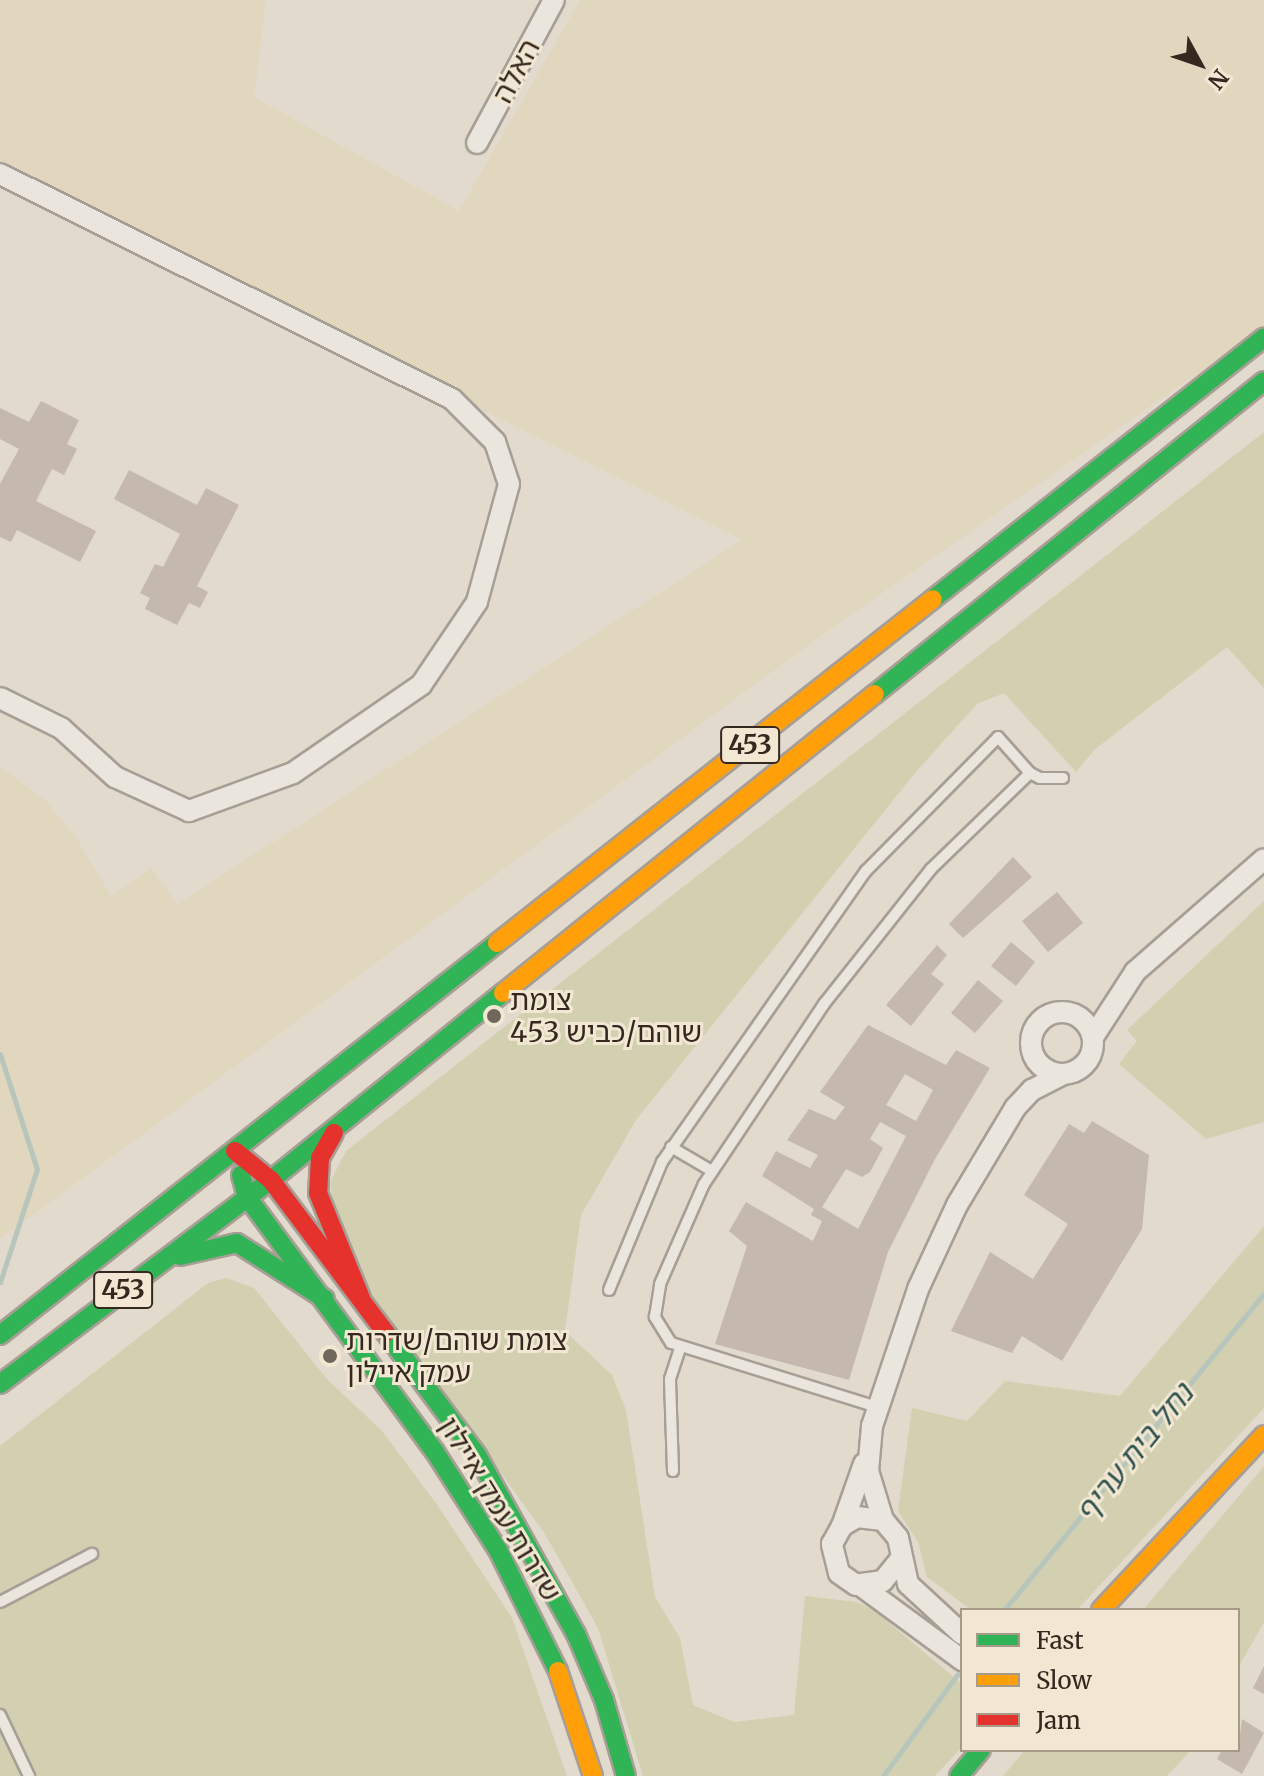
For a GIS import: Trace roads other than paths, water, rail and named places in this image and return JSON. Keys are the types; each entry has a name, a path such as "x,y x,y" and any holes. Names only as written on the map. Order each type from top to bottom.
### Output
{"main road":[{"name":"453","path":"0,1335 1264,338"},
{"name":"453","path":"0,1384 271,1180 1264,381"},
{"path":"1224,413 1264,398"},
{"path":"348,1115 327,1140 316,1177 322,1210 361,1298"},
{"name":"שדרות עמק איילון","path":"235,1151 271,1180 477,1455 534,1552 599,1686 626,1776"},
{"name":"שדרות עמק איילון","path":"235,1151 247,1197 325,1299 498,1550 553,1655 593,1776"},
{"path":"152,1268 216,1244 237,1243 325,1299"},
{"path":"1103,1608 1264,1435"},
{"path":"959,1776 979,1752"}],"street":[{"name":"האלה","path":"477,143 554,0"},
{"path":"0,174 452,399 495,442 509,484 477,602 421,685 293,773 189,811 115,777 61,728 0,698"},
{"path":"960,1659 860,1585 847,1580 834,1564 832,1544 842,1526 869,1449 877,1407 937,1245 1015,1108 1032,1050 1031,1037 1040,1020 1090,1005 1127,981 1264,859"},
{"path":"1015,1108 1032,1090 1087,1062 1093,1037 1127,981"},
{"path":"1067,1012 1086,1022 1093,1037"},
{"path":"1032,1050 1044,1070 1062,1075"},
{"path":"869,1449 871,1489 883,1520 898,1538 899,1561 918,1597 960,1632"},
{"path":"842,1526 864,1516 883,1520"},
{"path":"860,1585 883,1581 899,1561"}],"lane":[{"path":"609,1290 645,1196 671,1147 831,918 912,821 998,737 1030,773 1040,778 1063,778"},
{"path":"877,1407 680,1348 657,1327 656,1304 674,1246 712,1171 824,1004 896,910 970,827 1030,773"},
{"path":"671,1147 712,1171"},
{"path":"673,1471 670,1379 680,1348"},
{"path":"0,1602 92,1554"},
{"path":"0,1715 29,1776"}],"waterway":[{"path":"0,1054 37,1169 0,1282"},
{"name":"נחל בית עריף","path":"1006,1608 1264,1294"},
{"name":"נחל בית עריף","path":"883,1776 959,1672"}],"place":[{"name":"צומת שוהם/כביש 453","path":"494,1016"},
{"name":"צומת שוהם/שדרות עמק איילון","path":"330,1356"}]}
